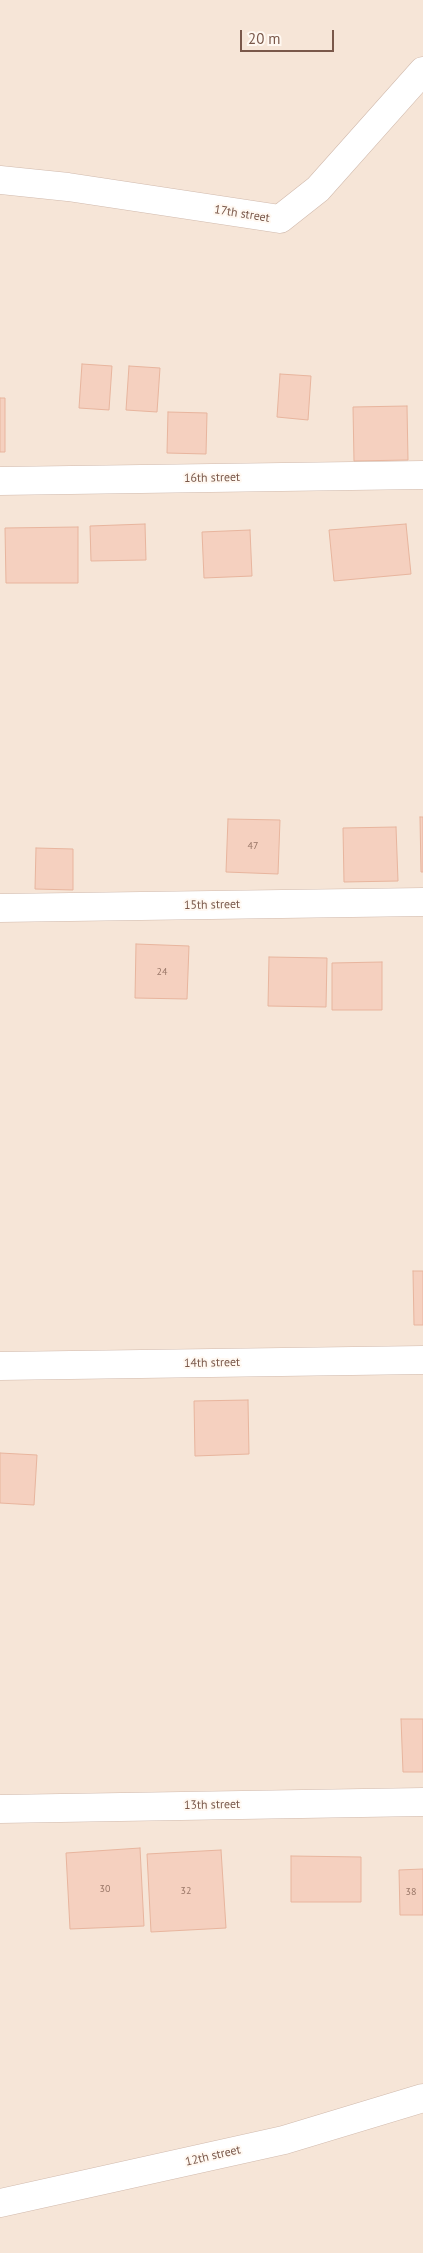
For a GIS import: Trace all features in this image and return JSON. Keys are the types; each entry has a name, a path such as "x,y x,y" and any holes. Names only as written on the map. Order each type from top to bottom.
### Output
{"street":[{"name":"17th street","path":"0,180 68,187 280,219 318,189 423,71"},
{"name":"16th street","path":"0,481 423,475"},
{"name":"15th street","path":"0,908 423,902"},
{"name":"14th street","path":"0,1366 423,1360"},
{"name":"13th street","path":"0,1809 423,1802"},
{"name":"12th street","path":"0,2203 284,2140 423,2098"}],"shaded area":[{"path":"0,0 423,0 423,2253 0,2253"}],"building":[{"path":"82,364 112,366 109,410 79,408"},
{"path":"129,366 160,368 157,412 126,410"},
{"path":"280,374 311,376 308,420 277,417"},
{"path":"0,398 5,398 5,452 0,452"},
{"path":"407,406 408,460 354,461 353,407"},
{"path":"168,412 207,413 206,454 167,453"},
{"path":"145,524 146,560 91,561 90,526"},
{"path":"406,524 411,574 334,581 329,530"},
{"path":"78,527 78,583 6,583 5,528"},
{"path":"250,530 252,576 204,578 202,532"},
{"path":"420,817 423,817 423,872 421,872"},
{"path":"228,819 280,820 278,874 226,872"},
{"path":"396,827 398,881 344,882 343,828"},
{"path":"36,848 73,849 73,890 35,889"},
{"path":"136,944 189,946 187,999 135,998"},
{"path":"269,957 327,958 326,1007 268,1006"},
{"path":"382,962 382,1010 332,1010 332,963"},
{"path":"413,1271 423,1271 423,1325 414,1325"},
{"path":"248,1400 249,1454 195,1456 194,1401"},
{"path":"0,1453 37,1455 34,1505 0,1503"},
{"path":"401,1719 423,1719 423,1772 403,1772"},
{"path":"140,1848 144,1926 70,1929 66,1853"},
{"path":"221,1850 226,1928 151,1932 147,1854"},
{"path":"291,1856 361,1857 361,1902 291,1902"},
{"path":"423,1869 423,1915 400,1915 399,1870"}]}
